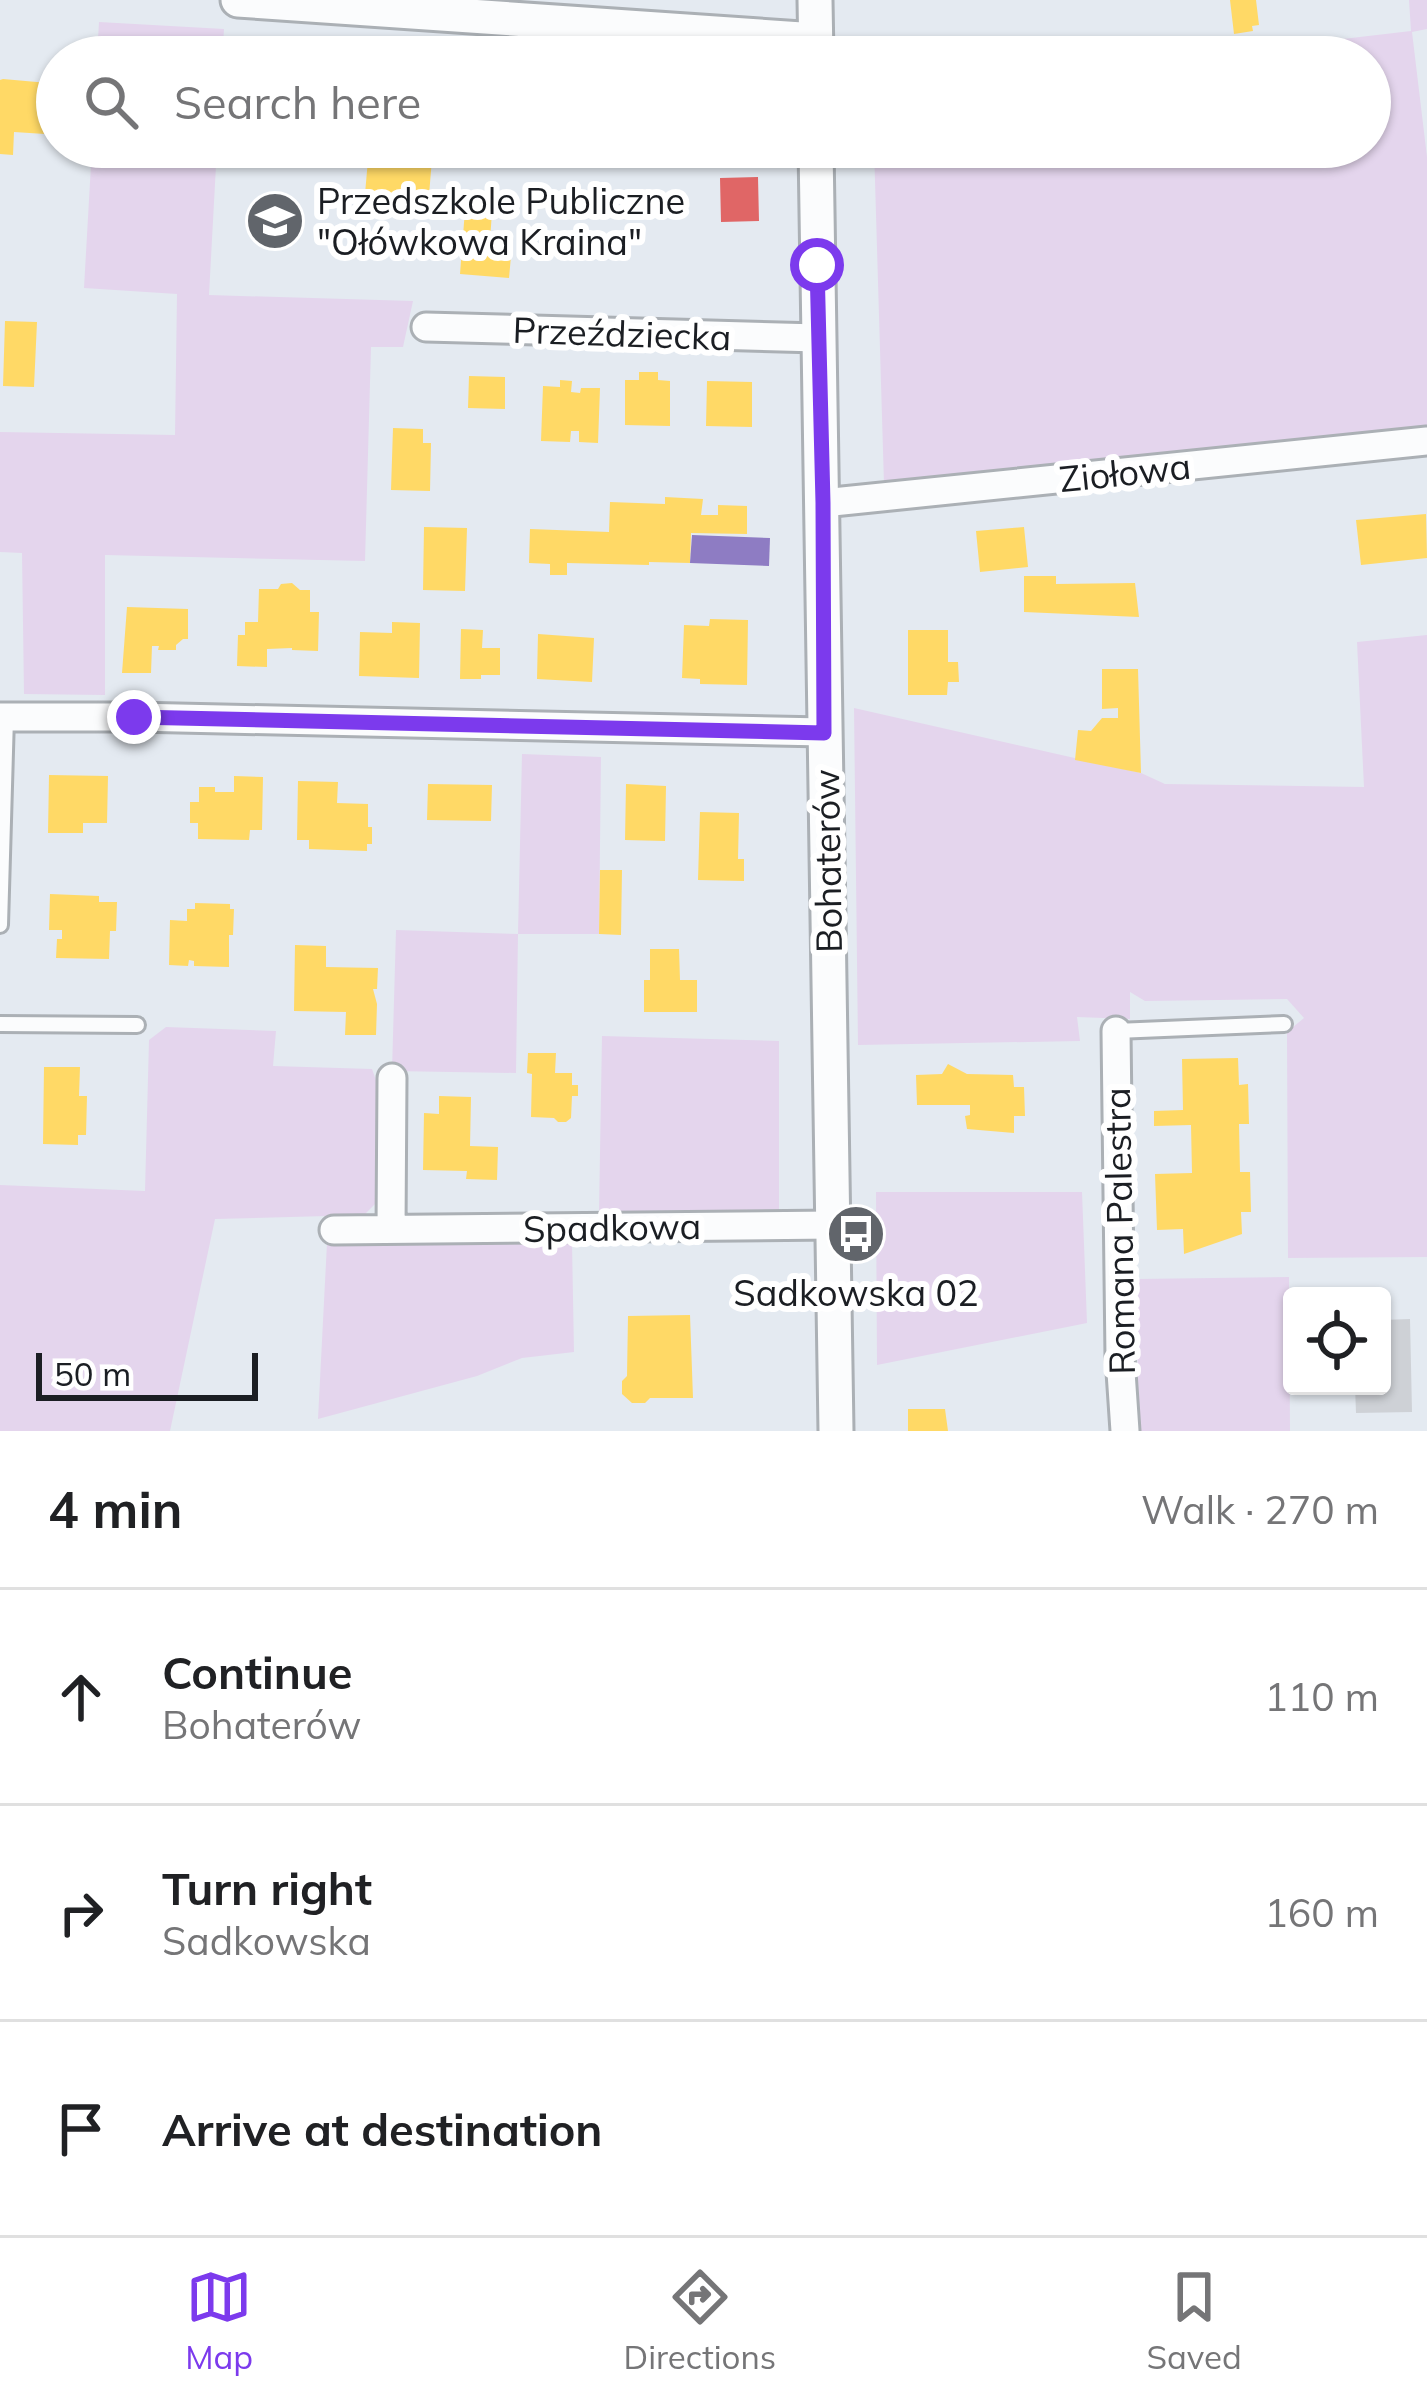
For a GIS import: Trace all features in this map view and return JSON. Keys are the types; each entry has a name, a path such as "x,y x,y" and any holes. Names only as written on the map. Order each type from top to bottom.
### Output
{"street":[{"path":"238,0 672,36"},
{"path":"815,0 816,36"},
{"name":"Bohaterów","path":"816,168 836,1431"},
{"name":"Przeździecka","path":"425,327 818,338"},
{"name":"Ziołowa","path":"823,503 1427,441"},
{"path":"3,717 824,733"},
{"name":"Romana Palestra","path":"1116,1031 1125,1431"},
{"path":"391,1228 392,1078"},
{"name":"Spadkowa","path":"334,1230 833,1225"}],"lane":[{"path":"0,925 3,717"},
{"path":"0,1024 137,1025"},
{"path":"1116,1031 1284,1024"}],"shaded area":[{"path":"1409,0 1427,0 1427,29 1412,32 1427,157 1427,427 884,484 875,168 1391,168 1391,36 1368,36 1411,31"},
{"path":"99,22 224,29 224,36 98,36"},
{"path":"91,168 216,168 209,295 413,301 403,347 371,347 365,561 105,555 105,695 24,694 22,553 0,552 0,432 175,435 177,294 84,288"},
{"path":"1427,635 1427,1257 1288,1258 1287,1032 1304,1018 1287,999 1145,1001 1130,992 1130,1019 1077,1017 1080,1041 858,1045 854,708 1141,773 1165,784 1364,787 1357,642"},
{"path":"522,754 601,757 599,934 518,934"},
{"path":"396,930 518,934 516,1073 392,1071"},
{"path":"166,1027 276,1031 273,1066 372,1069 380,1092 376,1203 364,1215 215,1219 170,1431 0,1431 0,1185 145,1191 149,1040"},
{"path":"602,1036 779,1041 779,1213 599,1212"},
{"path":"876,1192 1082,1192 1087,1323 877,1365"},
{"path":"327,1243 572,1243 574,1352 522,1358 477,1376 318,1419"},
{"path":"1289,1277 1289,1287 1283,1287 1283,1395 1290,1395 1290,1431 1139,1431 1136,1279"}],"building: Homes":[{"path":"1230,0 1256,0 1259,25 1252,26 1253,31 1234,34"},
{"path":"0,80 36,82 36,133 14,132 13,155 0,154"},
{"path":"367,168 431,168 429,195 365,194"},
{"path":"465,210 492,212 489,254 511,256 509,278 460,274"},
{"path":"5,321 37,322 34,387 3,386"},
{"path":"639,372 658,372 658,380 670,381 670,426 625,425 625,380 639,380"},
{"path":"469,376 505,377 505,409 468,408"},
{"path":"560,380 572,381 571,392 600,388 598,443 579,442 579,431 571,431 570,442 541,441 543,386 560,387"},
{"path":"707,381 752,382 752,427 706,426"},
{"path":"393,428 423,429 423,443 431,443 430,491 391,490"},
{"path":"665,497 703,499 701,515 718,515 718,505 747,506 747,534 691,533 690,563 567,563 567,575 550,575 550,564 529,563 530,529 609,532 610,502 665,504"},
{"path":"1426,514 1427,558 1361,565 1356,520"},
{"path":"424,527 467,528 465,591 423,590"},
{"path":"1024,527 1028,567 980,572 976,531"},
{"path":"1024,576 1056,576 1056,584 1135,583 1139,617 1024,612"},
{"path":"292,583 300,590 310,590 310,612 319,612 318,651 267,649 267,667 237,666 238,635 245,635 245,622 258,622 259,589"},
{"path":"127,607 188,609 188,639 176,645 176,650 152,646 151,673 122,673"},
{"path":"710,619 748,620 747,685 700,684 700,679 682,678 684,625 709,626"},
{"path":"392,622 420,623 419,678 359,676 360,632 392,633"},
{"path":"461,629 483,630 482,648 500,648 500,675 460,679"},
{"path":"908,630 948,630 948,662 958,662 959,682 948,682 947,695 908,695"},
{"path":"538,634 594,638 592,682 537,679"},
{"path":"1102,669 1138,669 1141,773 1075,760 1078,730 1091,731 1102,718 1118,718 1118,708 1102,709"},
{"path":"49,775 108,776 107,823 83,823 83,833 48,833"},
{"path":"234,776 263,777 262,830 250,830 249,840 198,839 198,823 190,823 190,802 199,802 199,787 234,792"},
{"path":"298,781 338,782 337,803 368,804 372,844 367,844 367,851 309,849 309,840 297,840"},
{"path":"428,784 492,785 491,821 427,820"},
{"path":"626,784 666,786 665,841 625,840"},
{"path":"700,812 739,813 738,859 744,859 744,881 698,880"},
{"path":"600,870 622,870 621,935 599,934"},
{"path":"50,894 99,896 99,902 117,902 109,959 56,958 62,930 49,930"},
{"path":"195,903 230,904 234,909 229,967 194,966 189,960 188,966 169,965 170,920 187,921 187,909 195,909"},
{"path":"295,945 326,946 326,967 378,968 377,989 373,989 376,1035 345,1035 346,1012 294,1011"},
{"path":"650,949 679,949 680,980 697,980 697,1012 644,1012"},
{"path":"528,1053 556,1053 555,1073 572,1073 578,1096 572,1096 571,1118 566,1122 531,1117"},
{"path":"1238,1058 1239,1085 1248,1084 1249,1124 1239,1124 1240,1172 1250,1172 1251,1212 1241,1212 1242,1234 1184,1254 1183,1229 1157,1230 1155,1174 1192,1173 1191,1125 1154,1126 1154,1111 1183,1110 1182,1059"},
{"path":"948,1064 967,1074 1013,1075 1014,1087 1024,1087 1025,1116 1014,1116 1014,1133 967,1129 970,1105 917,1105 916,1075 942,1074"},
{"path":"44,1067 80,1067 79,1096 87,1096 86,1135 78,1135 78,1145 43,1144"},
{"path":"439,1096 471,1097 470,1146 498,1147 497,1180 466,1179 467,1171 423,1170 424,1113 439,1114"},
{"path":"690,1315 693,1398 632,1403 622,1394 627,1376 628,1316"},
{"path":"908,1409 945,1409 948,1431 908,1431"}],"building: Shops":[{"path":"758,177 759,221 721,222 720,178"}],"building: Offices":[{"path":"692,535 770,538 769,566 690,563"}],"building: Other":[{"path":"1410,1319 1412,1412 1356,1413 1355,1395 1391,1395 1391,1320"}],"place":[{"name":"Przedszkole Publiczne \"Ołówkowa Kraina\"","path":"275,221"},
{"name":"Sadkowska 02","path":"856,1234"}],"route":[{"path":"134,717 824,733 817,265"}]}
